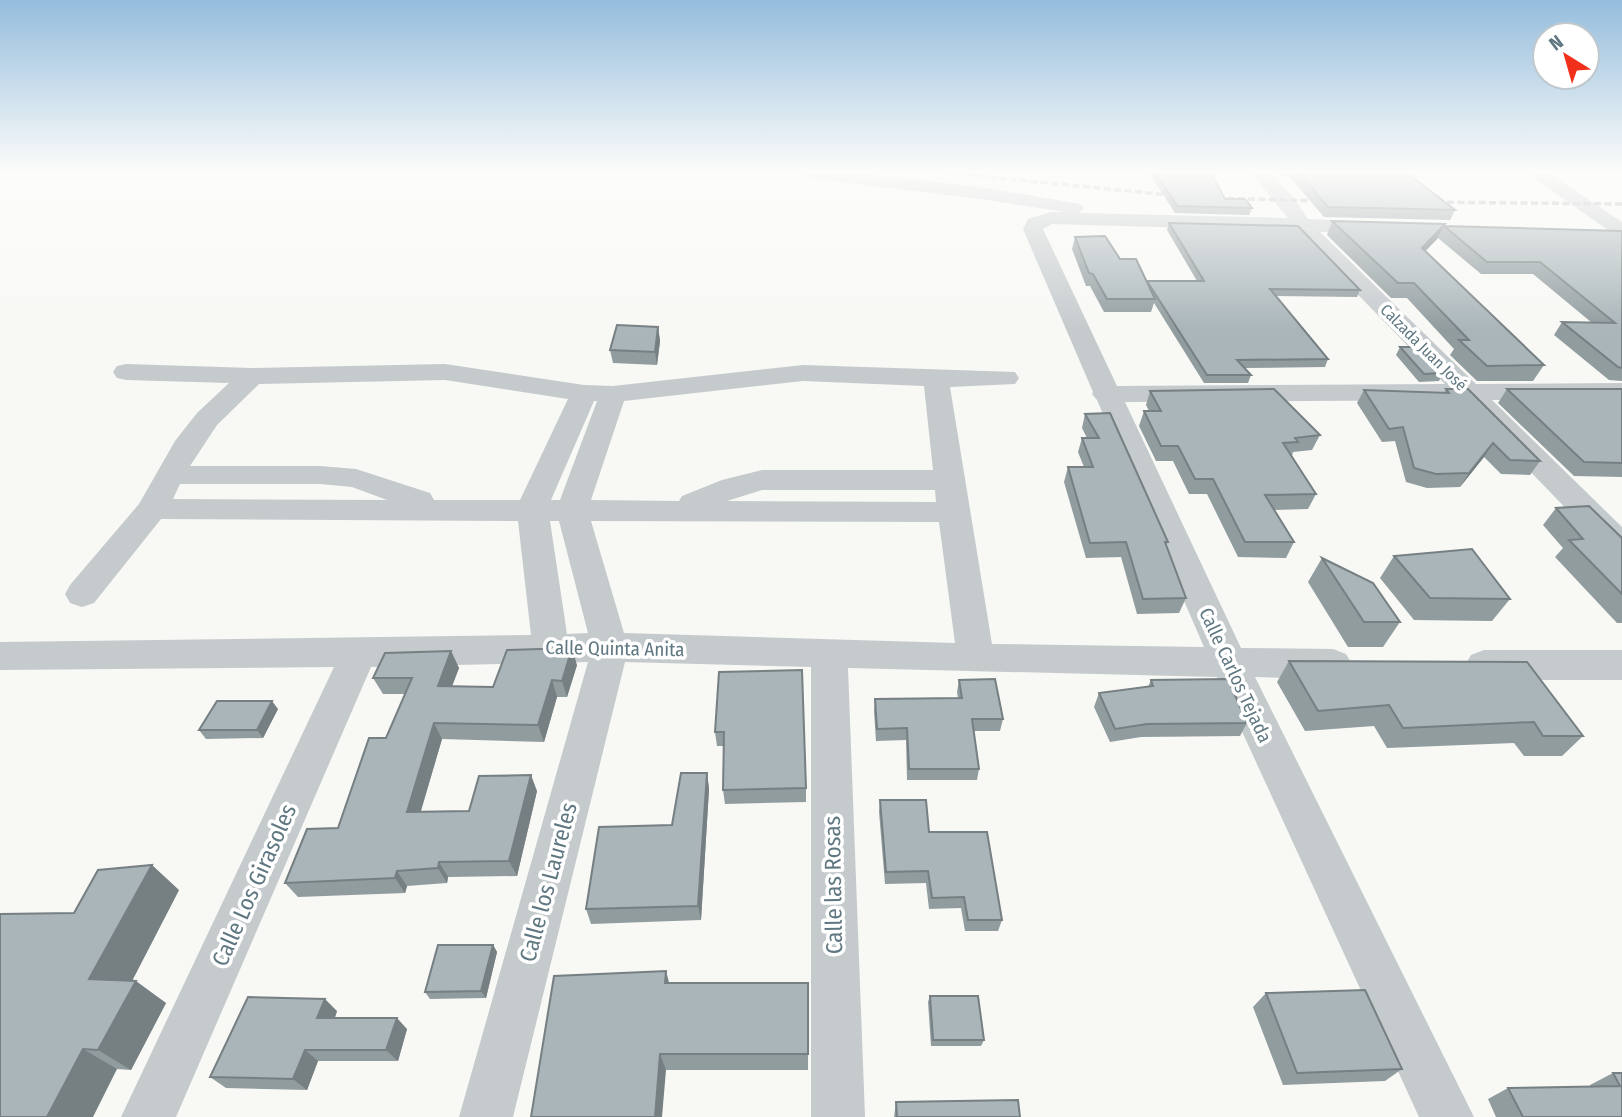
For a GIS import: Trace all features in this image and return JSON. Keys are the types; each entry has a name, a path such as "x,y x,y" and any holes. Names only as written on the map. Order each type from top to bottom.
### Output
{"street":[{"name":"Calle Carlos Tejada","path":"1034,225 1032,229 1105,394 1230,664 1447,1117"},
{"name":"Calzada Juan José","path":"1302,225 1622,546"},
{"path":"1306,225 1400,228"},
{"path":"1594,233 1622,233"},
{"path":"126,372 252,376 445,372 599,393 803,373 936,379 1006,378"},
{"path":"82,594 152,509 185,447 207,419 252,376"},
{"path":"936,379 976,658"},
{"path":"1105,394 1622,391"},
{"path":"551,647 532,508 599,393"},
{"path":"599,393 572,509 610,646"},
{"path":"172,475 320,475 356,478 444,508"},
{"path":"675,510 733,487 762,480 949,480"},
{"path":"152,509 532,508 953,512"},
{"name":"Calle Quinta Anita","path":"0,656 359,653 610,646 976,658 1230,664 1370,664"},
{"name":"Calle los Laureles","path":"486,1117 610,646"},
{"name":"Calle Los Girasoles","path":"148,1117 359,653"},
{"name":"Calle las Rosas","path":"829,653 838,1117"},
{"path":"1454,665 1622,665"}],"building":[{"path":"1170,225 1298,226 1360,290 1270,289 1328,359 1237,360 1251,375 1207,375 1147,281 1204,281"},
{"path":"1336,225 1444,225 1422,248 1544,365 1487,366 1459,340 1469,340 1414,283 1398,283"},
{"path":"1444,226 1622,231 1622,368 1562,322 1615,323 1540,262 1487,262"},
{"path":"1105,236 1120,259 1136,259 1155,299 1107,299 1093,274 1089,273 1075,237"},
{"path":"617,325 658,327 655,352 610,350"},
{"path":"1400,347 1417,347 1443,373 1424,374"},
{"path":"1274,389 1320,435 1295,438 1298,442 1283,443 1316,494 1265,495 1294,542 1245,542 1213,479 1195,479 1178,446 1161,446 1144,411 1161,411 1150,391"},
{"path":"1446,389 1468,389 1540,461 1510,460 1493,443 1469,473 1436,474 1414,468 1403,427 1389,429 1364,390 1449,393"},
{"path":"1507,389 1622,389 1622,463 1584,462"},
{"path":"1110,413 1168,542 1165,542 1186,598 1143,599 1126,542 1090,543 1068,467 1093,467 1082,438 1099,438 1085,414"},
{"path":"1589,506 1622,538 1622,594 1569,540 1583,539 1556,508"},
{"path":"1472,549 1510,599 1430,598 1394,556"},
{"path":"1322,558 1373,583 1400,622 1364,622"},
{"path":"572,648 562,681 552,680 538,725 434,723 407,812 469,811 479,776 531,775 509,861 439,862 438,868 397,871 395,878 285,883 307,829 338,828 369,738 386,738 412,678 373,678 385,653 451,651 438,686 493,687 507,650"},
{"path":"1289,661 1527,662 1583,736 1543,736 1534,722 1403,728 1389,705 1318,711"},
{"path":"802,670 806,788 723,790 724,732 715,732 719,672"},
{"path":"995,679 1003,719 972,719 979,769 909,769 907,728 877,729 875,699 962,698 959,680"},
{"path":"1228,679 1247,723 1147,724 1115,729 1099,693 1153,686 1151,680"},
{"path":"217,701 272,701 257,730 199,730"},
{"path":"681,773 707,773 698,906 586,909 599,827 672,825"},
{"path":"880,800 926,800 929,832 987,832 1002,920 968,920 964,897 932,898 928,871 886,872"},
{"path":"152,865 89,979 136,981 98,1050 83,1049 47,1117 0,1117 0,914 74,913 98,870"},
{"path":"438,945 493,945 481,991 425,992"},
{"path":"666,971 665,983 808,983 808,1054 660,1054 655,1117 531,1117 554,976"},
{"path":"1365,990 1402,1069 1297,1073 1266,993"},
{"path":"930,996 978,996 984,1040 933,1040"},
{"path":"248,997 325,999 317,1018 397,1018 386,1050 305,1050 293,1079 210,1077"},
{"path":"1613,1073 1622,1073 1622,1117 1523,1117 1508,1088 1620,1086"},
{"path":"1018,1100 1020,1117 897,1117 896,1102"}]}
